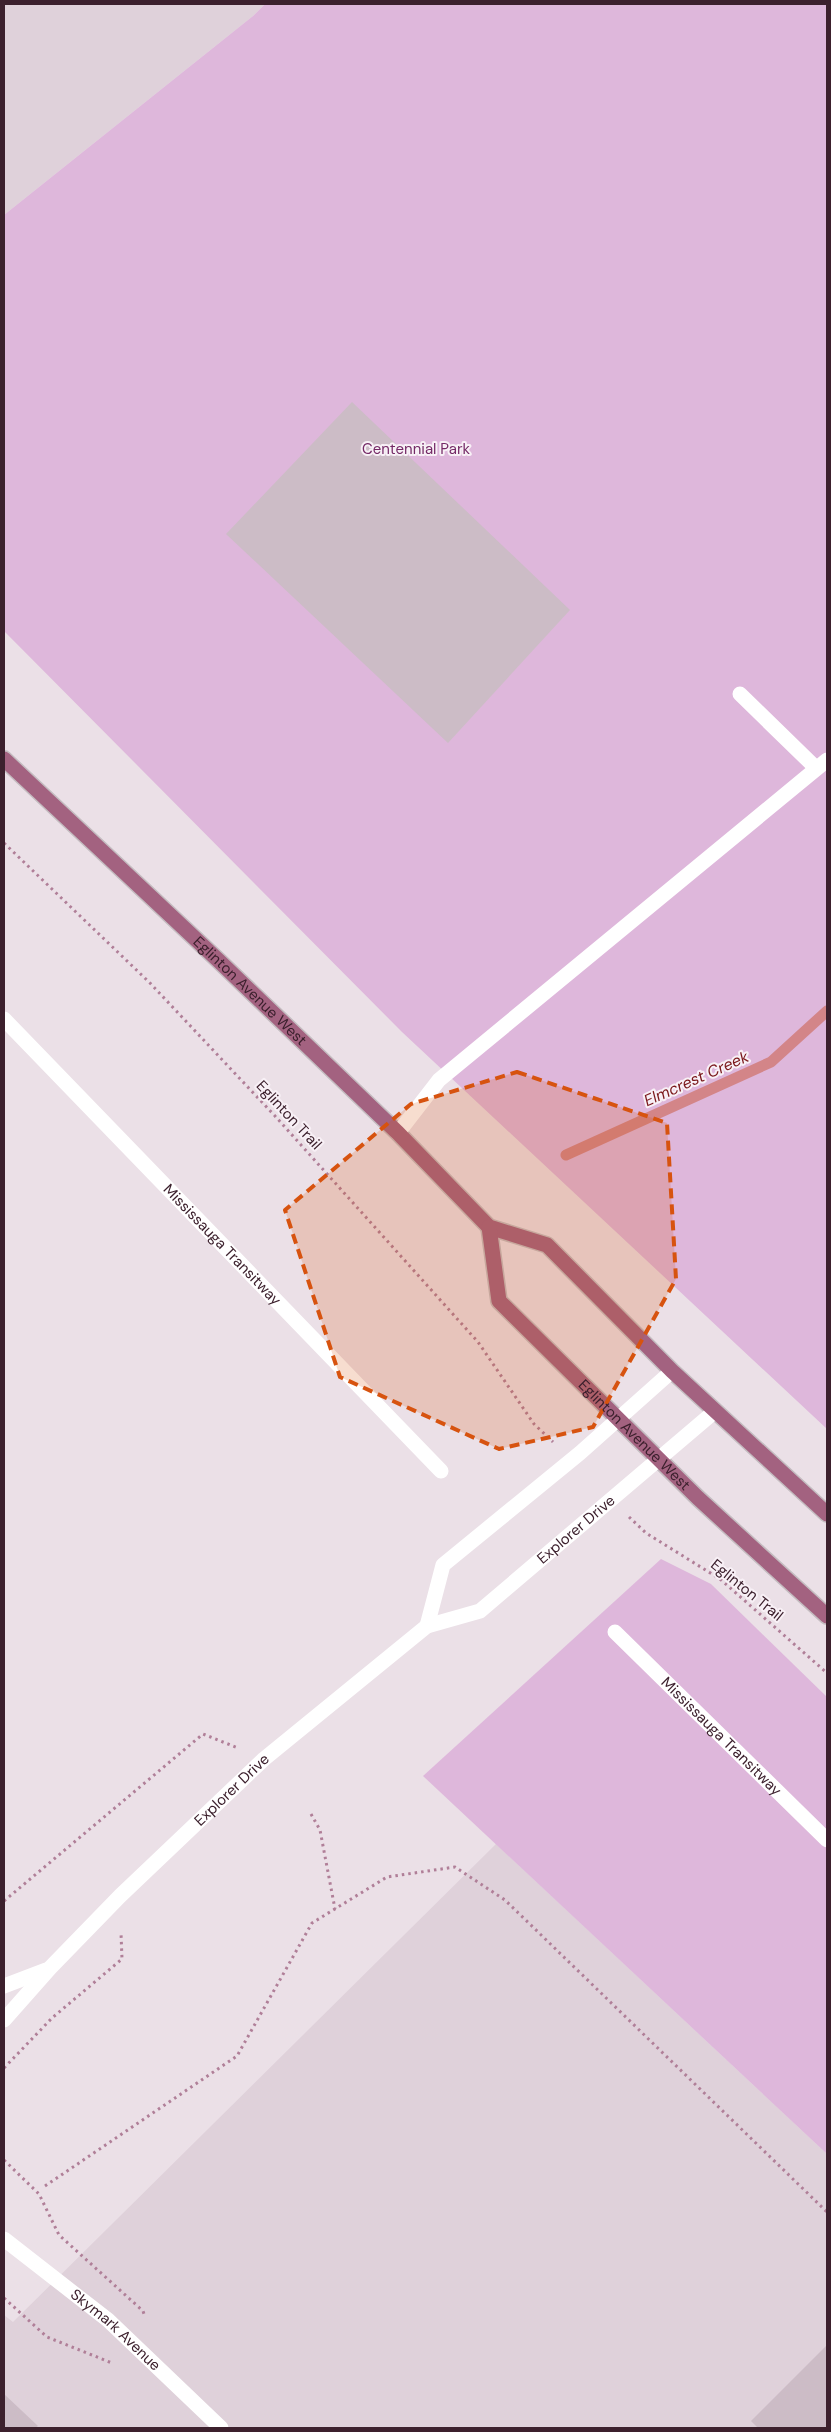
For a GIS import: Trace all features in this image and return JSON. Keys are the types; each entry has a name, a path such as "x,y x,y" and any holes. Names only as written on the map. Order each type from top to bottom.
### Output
{"main road":[{"name":"Eglinton Avenue West","path":"4,759 219,961 398,1133 489,1227 547,1245 714,1412 827,1514"},
{"name":"Eglinton Avenue West","path":"489,1227 499,1301 658,1459 827,1616"}],"street":[{"path":"398,1133 440,1080 821,764 740,694"},
{"name":"Mississauga Transitway","path":"4,1019 441,1471"},
{"path":"426,1626 443,1565 618,1420 672,1371"},
{"name":"Explorer Drive","path":"4,2020 50,1968 120,1896 264,1759 426,1626 480,1610 714,1412"},
{"name":"Mississauga Transitway","path":"614,1632 827,1840"},
{"name":"Explorer Drive","path":"4,1986 50,1968"},
{"name":"Skymark Avenue","path":"4,2239 108,2320 222,2428"}],"path":[{"name":"Eglinton Trail","path":"4,844 150,983 275,1116 478,1342 534,1424"},
{"name":"Eglinton Trail","path":"646,1533 720,1579 827,1673"},
{"path":"4,1901 203,1734 264,1759"},
{"path":"311,1814 320,1830 334,1909"},
{"path":"45,2186 237,2056 312,1923 387,1877 455,1867 505,1900 827,2212"},
{"path":"4,2068 52,2018 122,1958 120,1896"},
{"path":"4,2160 39,2194 59,2235 143,2311 147,2320"},
{"path":"4,2298 47,2337 118,2365"}],"highlighted area":[{"path":"517,1072 667,1123 676,1279 593,1427 499,1449 340,1377 285,1210 411,1104"}],"shaded area":[{"path":"4,4 265,4 253,16 4,215"},
{"path":"496,1844 827,2154 827,2428 4,2428 4,2315 13,2322"}],"green space":[{"name":"Centennial Park","path":"265,4 827,4 827,1429 402,1032 4,631 4,215 253,16"},
{"path":"661,1559 711,1584 827,1697 827,2154 423,1776"}],"building":[{"path":"352,402 570,610 448,743 226,534"},
{"path":"827,2345 827,2428 758,2428 751,2421"},
{"path":"4,2394 38,2426 35,2428 4,2428"}],"waterway":[{"name":"Elmcrest Creek","path":"566,1155 771,1062 827,1011"}]}
